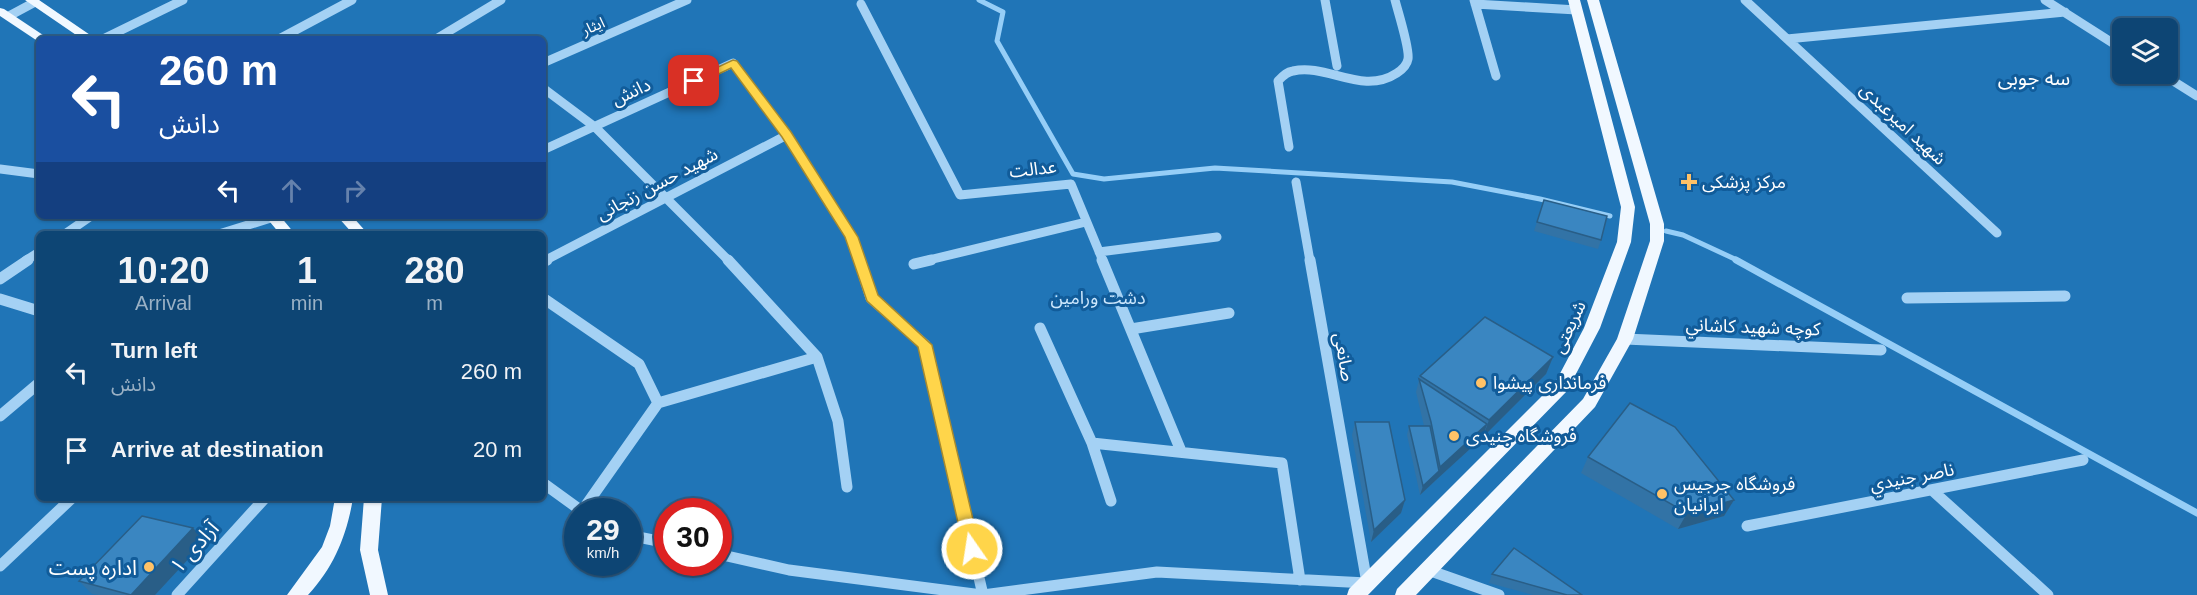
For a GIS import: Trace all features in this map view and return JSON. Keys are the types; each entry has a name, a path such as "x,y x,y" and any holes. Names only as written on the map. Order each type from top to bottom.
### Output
{"main road":[{"path":"1404,595 1589,403 1625,339 1657,232 1593,0"},
{"path":"35,1 86,36"},
{"name":"شریعتی","path":"1356,595 1561,387 1592,328 1624,242 1628,207 1576,5"},
{"path":"4,14 38,36"},
{"path":"275,219 285,231"},
{"path":"347,219 359,231"},
{"path":"296,595 313,578 330,549 341,525 344,501"},
{"path":"373,501 369,550 379,595"}],"street":[{"path":"109,36 183,0"},
{"path":"285,36 352,0"},
{"path":"441,36 501,0"},
{"name":"ایثار","path":"546,62 687,0"},
{"path":"1325,0 1337,66"},
{"path":"1289,147 1278,81 1283,75 1300,70 1310,70 1346,79 1388,78 1405,67 1409,57 1395,0"},
{"name":"شهید امیرعبدی","path":"1745,0 1997,233"},
{"path":"2048,0 2112,43"},
{"path":"4,14 35,1"},
{"path":"1496,76 1475,2 1576,5"},
{"name":"عدالت","path":"861,4 960,195 1071,184 1181,451"},
{"path":"1787,39 2065,12"},
{"name":"دانش","path":"546,149 733,63 787,135"},
{"path":"2178,84 2197,96"},
{"path":"546,90 596,127 667,197 817,357 838,421 847,487"},
{"path":"787,135 852,237 872,298 925,345 983,595"},
{"name":"شهید حسن زنجانی","path":"546,260 787,135"},
{"path":"0,169 36,174"},
{"name":"صانعی","path":"1296,182 1367,583"},
{"path":"69,231 87,219"},
{"path":"229,231 267,219"},
{"path":"914,264 1086,222"},
{"path":"1099,252 1217,237"},
{"path":"0,279 36,254"},
{"path":"1907,298 2065,296"},
{"path":"0,299 36,309"},
{"path":"546,300 639,364 658,403"},
{"path":"1131,329 1229,313"},
{"path":"1040,328 1092,443 1111,501"},
{"name":"كوچه شهيد كاشاني","path":"1625,339 1881,350"},
{"path":"591,498 658,403 817,357"},
{"path":"0,416 36,386"},
{"path":"1092,443 1282,463 1300,580"},
{"name":"ناصر جنيدي","path":"1748,526 2083,460"},
{"path":"546,485 564,498"},
{"path":"1933,491 2048,595"},
{"path":"0,566 69,501"},
{"name":"آزادی ۱","path":"177,595 262,501"},
{"path":"732,557 789,570 983,595 1157,572 1367,583"},
{"path":"1428,570 1499,595"}],"green space":[{"name":"دشت ورامین","path":"0,0 2197,0 2197,595 0,595"}],"building":[{"path":"1544,200 1607,216 1601,240 1537,222"},
{"name":"فرمانداری پیشوا","path":"1485,317 1553,357 1489,420 1420,376"},
{"name":"فروشگاه جنیدی","path":"1419,379 1487,424 1440,467 1431,422"},
{"name":"فروشگاه جرجیس ایرانیان","path":"1630,403 1675,427 1734,500 1687,513 1588,457"},
{"path":"1355,422 1389,422 1405,500 1374,530"},
{"path":"1409,426 1430,426 1439,471 1423,486"},
{"path":"142,516 193,528 131,595 79,581"},
{"path":"1514,548 1582,595 1567,595 1492,574"}],"waterway":[{"path":"979,0 1003,12 997,41 1073,174 1104,179 1215,168 1452,182 1540,199 1610,216"},
{"path":"1666,231 1683,235 1739,261"},
{"path":"1736,260 2197,513"}],"place":[{"name":"مرکز پزشکی","path":"1689,182"},
{"name":"فرمانداری پیشوا","path":"1481,383"},
{"name":"فروشگاه جنیدی","path":"1454,436"},
{"name":"فروشگاه جرجیس ایرانیان","path":"1662,494"},
{"name":"اداره پست","path":"149,567"}],"district":[{"name":"سه جوبی","path":"2034,78"}],"route":[{"path":"694,81 733,63 787,135 852,237 872,298 925,345 972,549"}]}
